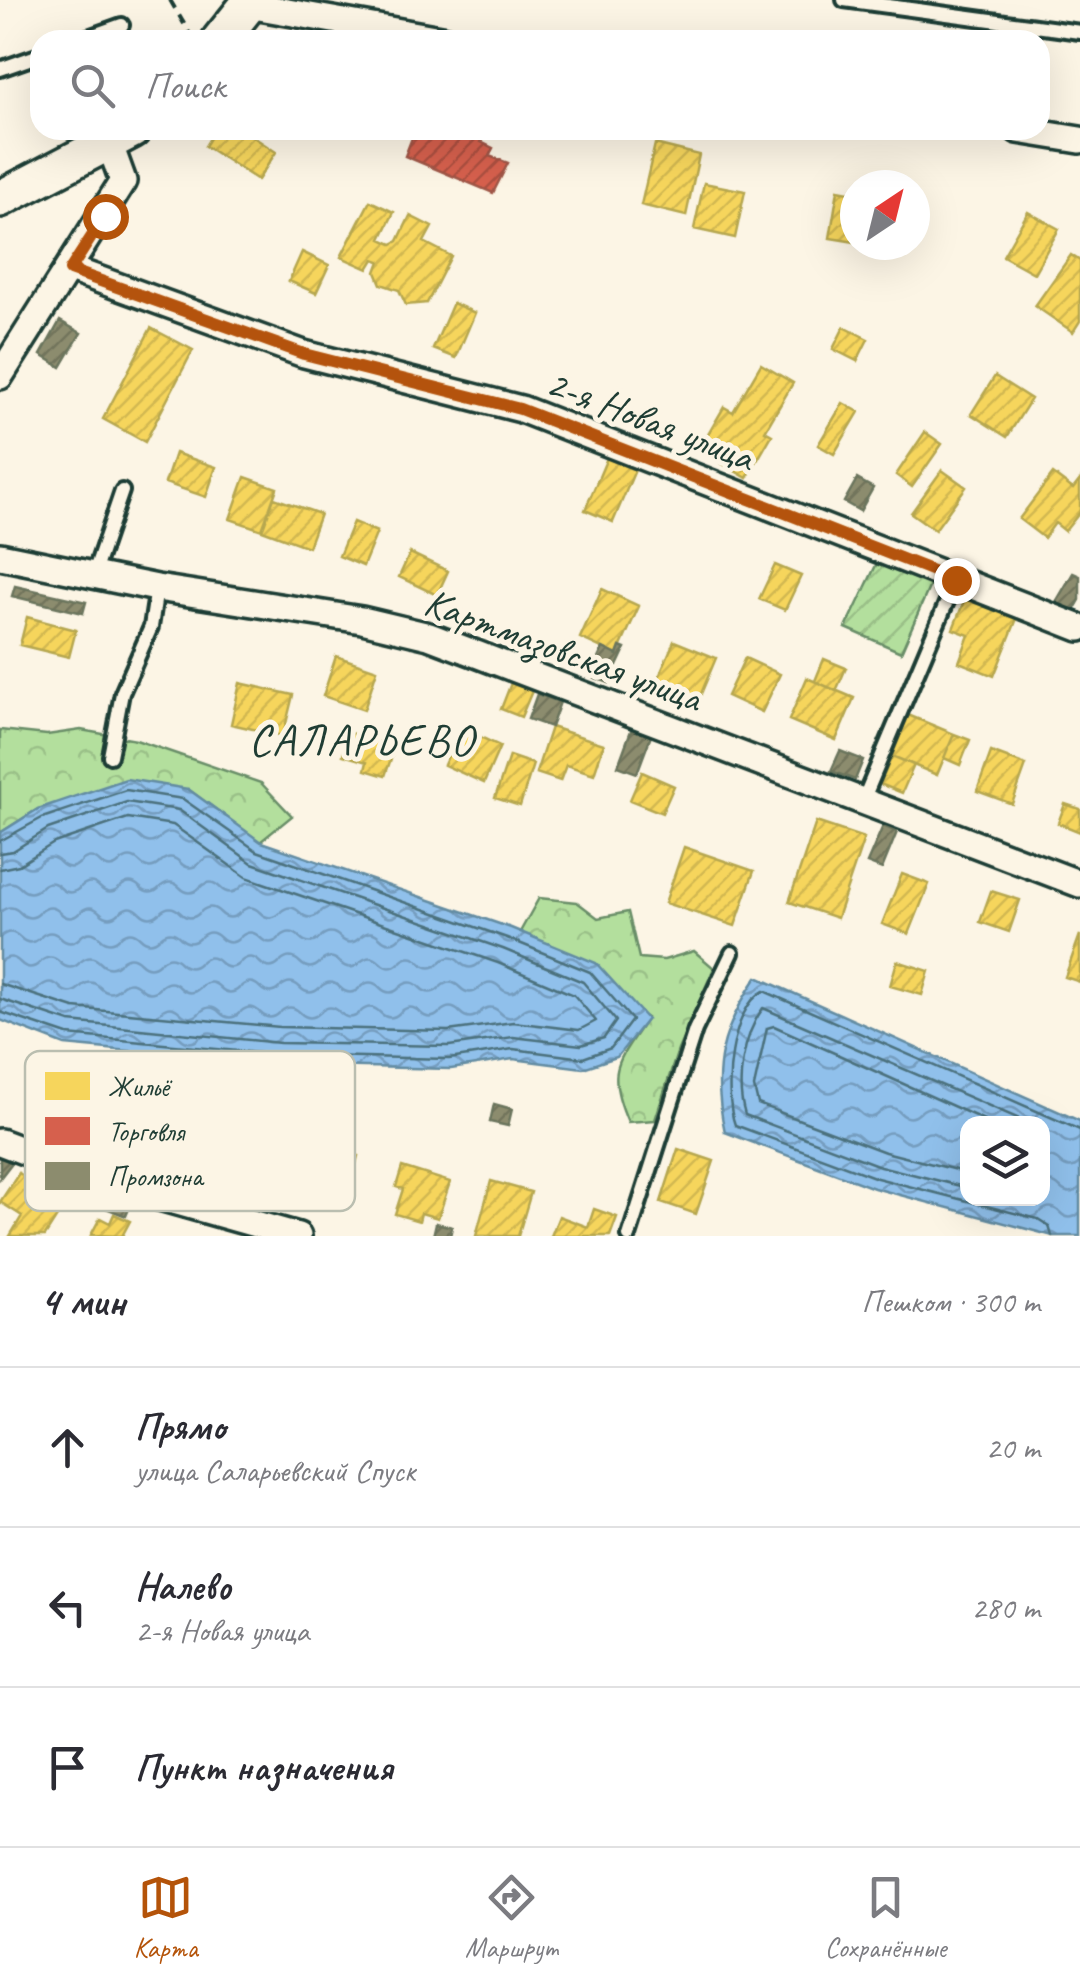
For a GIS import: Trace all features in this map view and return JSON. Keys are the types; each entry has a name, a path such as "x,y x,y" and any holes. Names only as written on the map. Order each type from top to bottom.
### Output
{"street":[{"path":"214,30 250,2 394,30"},
{"path":"1050,135 1080,140"},
{"path":"0,199 117,140"},
{"path":"0,376 123,182 121,140"},
{"name":"2-я Новая улица","path":"70,270 304,354 520,409 1080,628"},
{"name":"Картмазовская улица","path":"0,556 157,588 362,620 429,636 1080,884"},
{"path":"0,1142 25,1151"},
{"path":"209,1211 298,1236"}],"lane":[{"path":"844,0 1080,32"},
{"path":"108,30 122,25"},
{"path":"0,69 30,58"},
{"path":"93,576 122,491"},
{"path":"862,804 956,580"},
{"path":"110,756 122,693 151,627 157,588"},
{"path":"629,1236 695,1030 732,953"}],"path":[{"path":"170,0 198,30"}],"green space":[{"path":"879,559 931,583 901,652 846,628"},
{"path":"0,730 47,735 81,730 136,740 261,783 292,816 260,842 188,789 38,809 0,833"},
{"path":"539,898 577,902 598,918 628,912 639,958 664,960 694,951 714,968 678,1050 655,1120 628,1122 617,1090 622,1056 647,1018 520,932"}],"water":[{"path":"126,779 188,789 261,842 511,928 596,963 647,1019 617,1057 583,1068 513,1059 451,1069 355,1067 355,1051 129,1051 65,1045 0,1020 0,833 38,809"},
{"path":"757,977 1080,1121 1080,1236 1053,1236 874,1188 725,1132 719,1069 735,1014"}],"building: Жильё":[{"path":"209,140 258,140 276,152 258,180 205,146"},
{"path":"655,144 699,155 686,216 641,205"},
{"path":"704,183 745,191 735,238 694,229"},
{"path":"838,190 840,190 840,240 830,238"},
{"path":"370,201 394,212 381,239 392,244 398,241 410,216 432,227 424,242 451,256 427,303 406,305 399,290 381,284 376,272 380,261 374,259 368,269 341,257"},
{"path":"1028,212 1059,229 1034,273 1003,256"},
{"path":"302,252 329,265 316,293 289,281"},
{"path":"1071,255 1080,261 1080,321 1073,332 1035,306"},
{"path":"453,303 475,313 456,358 433,349"},
{"path":"844,327 868,339 857,361 833,349"},
{"path":"151,328 193,350 145,442 103,419"},
{"path":"761,364 793,383 765,431 772,435 747,478 699,450 724,407 733,412"},
{"path":"995,376 1031,399 1007,437 971,414"},
{"path":"843,403 859,412 834,454 818,445"},
{"path":"925,432 942,444 912,487 896,475"},
{"path":"175,453 216,467 206,497 165,483"},
{"path":"607,458 635,470 613,522 585,510"},
{"path":"942,470 966,487 935,530 911,513"},
{"path":"1053,474 1073,489 1080,480 1080,512 1065,531 1055,523 1044,538 1019,519"},
{"path":"245,477 277,488 262,530 230,519"},
{"path":"274,498 320,514 308,547 262,530"},
{"path":"353,522 377,532 363,566 339,556"},
{"path":"410,553 448,571 437,595 399,577"},
{"path":"775,565 801,576 785,610 759,599"},
{"path":"602,589 639,606 617,655 580,638"},
{"path":"966,596 1018,616 994,676 959,662 969,635 953,629"},
{"path":"27,617 76,630 69,657 20,645"},
{"path":"674,641 716,658 698,701 656,684"},
{"path":"336,656 377,670 364,710 323,696"},
{"path":"745,658 780,674 762,712 727,696"},
{"path":"824,659 846,668 836,691 815,681"},
{"path":"807,678 854,698 836,740 789,720"},
{"path":"240,683 293,695 283,736 231,724"},
{"path":"511,683 532,691 521,717 501,709"},
{"path":"908,715 954,734 937,775 892,756"},
{"path":"551,727 604,744 594,774 566,765 560,781 536,773"},
{"path":"461,728 500,746 484,783 444,765"},
{"path":"350,733 395,747 385,776 365,770 367,762 343,755"},
{"path":"954,734 970,740 960,765 944,758"},
{"path":"991,752 1026,765 1012,804 977,791"},
{"path":"509,756 533,764 520,806 495,798"},
{"path":"892,756 914,765 902,793 880,784"},
{"path":"642,772 674,786 662,813 630,800"},
{"path":"1065,804 1080,809 1080,832 1058,823"},
{"path":"816,822 864,838 837,918 789,902"},
{"path":"684,847 754,871 735,926 665,903"},
{"path":"902,874 929,884 909,934 882,924"},
{"path":"991,891 1020,900 1009,932 980,922"},
{"path":"1080,935 1080,982 1065,977"},
{"path":"897,961 929,971 922,995 890,986"},
{"path":"678,1149 714,1161 696,1214 661,1202"},
{"path":"402,1167 450,1182 438,1218 421,1213 419,1221 395,1214 403,1189 396,1187"},
{"path":"19,1173 25,1177 25,1211 51,1211 57,1217 45,1236 10,1236 22,1216 0,1202"},
{"path":"491,1181 531,1192 518,1236 476,1236"},
{"path":"594,1209 617,1217 610,1236 551,1236 559,1216 588,1227"},
{"path":"114,1214 130,1221 122,1236 91,1235 100,1218 110,1223"}],"building: Торговля":[{"path":"411,140 482,140 493,148 489,156 508,163 493,193 405,156"}],"building: Промзона":[{"path":"60,321 81,333 61,367 41,355"},
{"path":"857,479 873,488 860,511 844,502"},
{"path":"1073,573 1080,576 1080,600 1073,612 1056,602"},
{"path":"15,586 86,602 83,613 12,596"},
{"path":"620,647 625,649 609,683 590,676 603,648 617,655"},
{"path":"537,694 560,702 551,727 528,719"},
{"path":"633,725 652,733 637,773 618,766"},
{"path":"840,751 863,760 855,780 831,771"},
{"path":"883,826 897,832 882,869 867,863"},
{"path":"494,1104 512,1109 508,1126 490,1122"},
{"path":"0,1149 14,1160 0,1178"},
{"path":"436,1223 452,1227 450,1236 433,1236"}],"district":[{"name":"САЛАРЬЕВО","path":"362,740"}],"route":[{"path":"105,216 70,270 304,354 520,409 956,580"}]}
